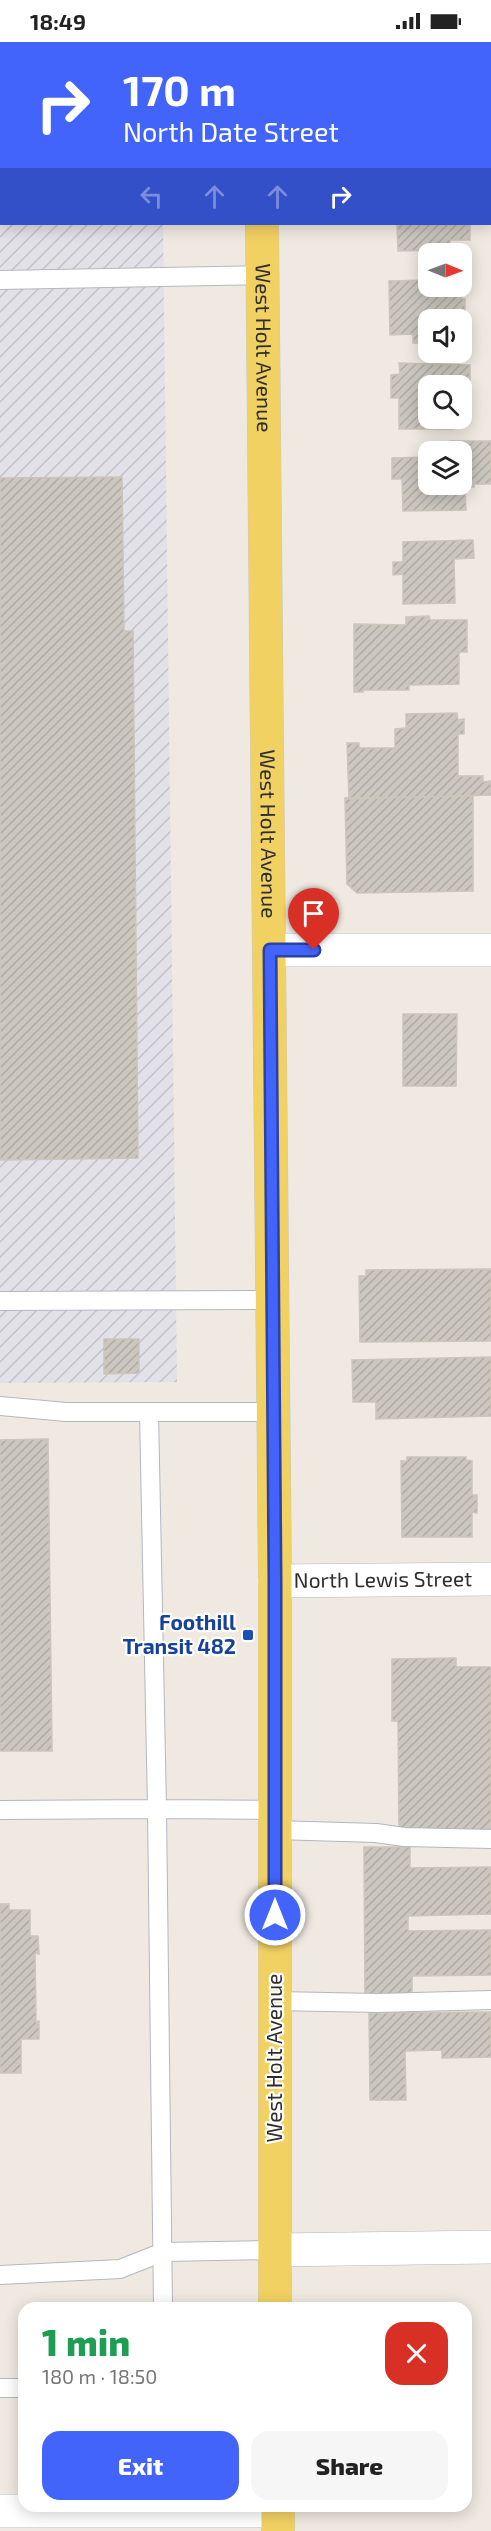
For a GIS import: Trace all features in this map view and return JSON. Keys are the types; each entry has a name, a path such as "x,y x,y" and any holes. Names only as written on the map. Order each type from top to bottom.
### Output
{"main road":[{"name":"West Holt Avenue","path":"262,225 274,1412 275,2302"}],"street":[{"path":"270,950 491,950"},
{"name":"North Lewis Street","path":"275,1581 491,1579"},
{"path":"274,2250 491,2247"},
{"path":"0,2511 18,2511"},
{"path":"56,2512 278,2516"}],"lane":[{"path":"0,280 263,274"},
{"path":"0,1301 272,1300"},
{"path":"0,1406 66,1412 274,1412"},
{"path":"149,1412 163,2302"},
{"path":"0,1810 157,1809 275,1820 404,1838 491,1839"},
{"path":"275,2001 378,2003 491,2000"},
{"path":"0,2274 120,2269 163,2252 274,2250"},
{"path":"0,2388 18,2388"}],"shaded area":[{"path":"0,225 163,225 177,1382 0,1383"}],"building":[{"path":"397,225 470,225 470,240 450,240 450,243 418,243 418,251 398,251"},
{"path":"418,280 418,297 462,297 465,299 465,309 418,309 418,343 413,343 413,334 390,335 389,281"},
{"path":"399,363 470,365 470,375 418,375 418,429 399,429 399,398 391,398 391,375 400,374"},
{"path":"472,441 491,441 491,484 474,484 472,487"},
{"path":"418,457 418,495 465,495 466,510 403,511 402,479 392,479 392,458"},
{"path":"122,477 124,631 133,631 138,1158 0,1160 0,478"},
{"path":"473,540 474,558 454,559 455,603 403,604 403,574 393,575 393,562 403,562 403,542"},
{"path":"429,616 430,620 467,620 467,652 459,652 459,684 409,685 409,690 354,692 354,624 406,625 406,617"},
{"path":"457,713 458,720 464,719 464,734 458,734 458,776 483,776 483,782 491,781 491,795 349,799 347,743 359,743 359,748 395,748 395,729 406,728 406,714"},
{"path":"473,796 473,891 357,893 347,884 345,798"},
{"path":"403,1014 457,1014 456,1086 403,1086"},
{"path":"491,1269 491,1341 360,1342 359,1276 366,1276 366,1270"},
{"path":"104,1339 139,1339 139,1373 104,1374"},
{"path":"491,1357 491,1416 376,1419 376,1402 353,1402 352,1360"},
{"path":"48,1439 52,1751 0,1751 0,1440"},
{"path":"407,1457 466,1457 466,1460 472,1461 472,1495 477,1495 477,1513 472,1512 472,1537 402,1537 401,1461 407,1461"},
{"path":"456,1658 456,1667 491,1667 491,1832 399,1834 398,1721 392,1721 392,1659"},
{"path":"364,1847 410,1847 410,1868 491,1867 491,1914 408,1916 408,1931 491,1930 491,1975 412,1976 412,1999 365,2000"},
{"path":"0,1904 9,1904 9,1910 30,1910 30,1936 38,1936 39,1954 35,1953 36,2022 39,2021 39,2039 21,2039 21,2073 0,2073"},
{"path":"491,2012 491,2057 442,2058 442,2050 405,2051 406,2100 370,2100 369,2013"}],"place":[{"name":"Foothill Transit 482","path":"248,1635"}],"route":[{"path":"275,1915 270,950 314,950"}]}
